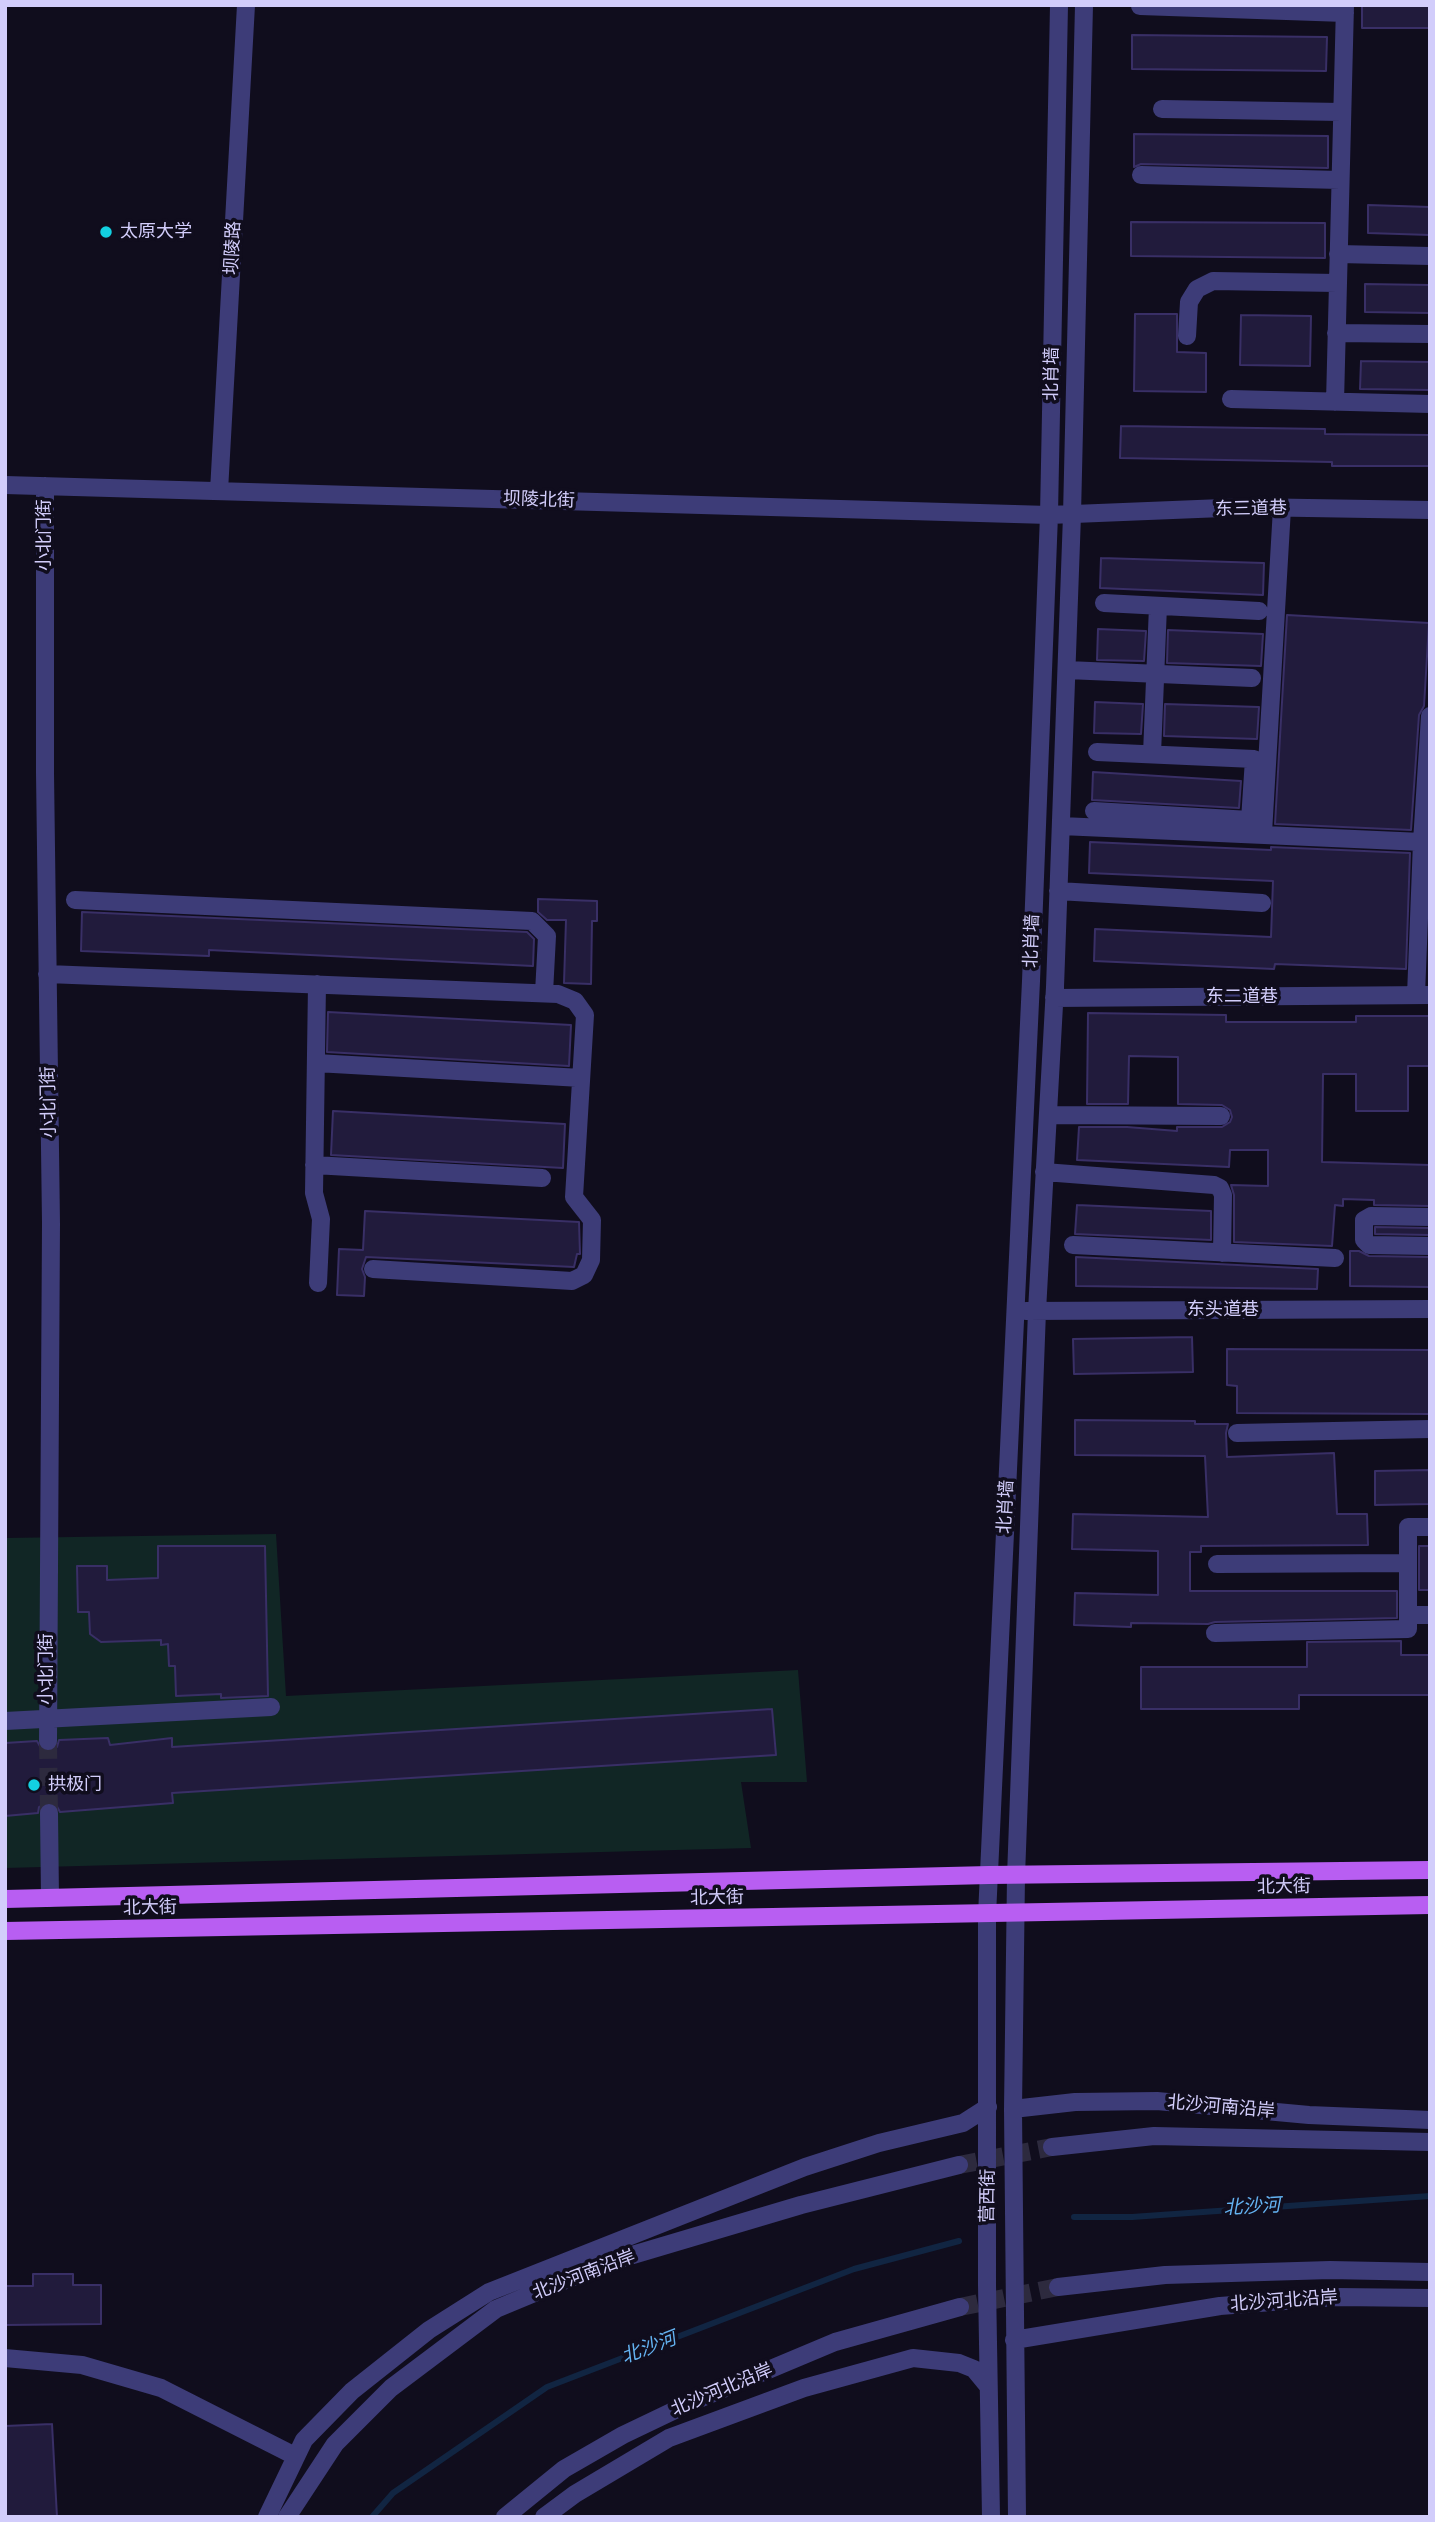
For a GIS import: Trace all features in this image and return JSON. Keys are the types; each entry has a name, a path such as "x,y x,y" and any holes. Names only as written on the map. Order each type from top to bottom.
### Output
{"main road":[{"path":"5,1899 989,1875 1430,1870"},
{"name":"北大街","path":"5,1931 1430,1905"}],"street":[{"name":"坝陵路","path":"219,491 246,5"},
{"name":"北肖墙","path":"989,1875 1016,1311 1049,515 1059,5"},
{"name":"营西街","path":"1017,2517 1013,2109 1016,1876 1037,1311 1067,670 1084,5"},
{"path":"1140,6 1345,9 1335,402"},
{"path":"1162,109 1341,112"},
{"path":"1141,175 1339,180"},
{"path":"1338,254 1430,256"},
{"path":"1187,336 1189,302 1197,289 1213,281 1337,283"},
{"path":"1336,332 1430,334"},
{"path":"1231,399 1430,404"},
{"name":"坝陵北街","path":"5,485 1072,515"},
{"name":"小北门街","path":"45,486 51,1223 47,1718"},
{"name":"东三道巷","path":"1072,515 1247,507 1430,510"},
{"path":"1263,834 1282,508"},
{"path":"1104,603 1259,611"},
{"path":"1153,754 1158,606"},
{"path":"1067,670 1252,678"},
{"path":"1423,990 1422,842 1430,716"},
{"path":"1094,811 1250,820 1254,759 1097,752"},
{"path":"1061,826 1422,842"},
{"path":"1058,891 1262,903"},
{"path":"75,900 532,921 547,936 544,993"},
{"path":"47,974 544,993 558,994 575,1001 585,1015 574,1197 592,1220 591,1261 584,1275 572,1281 373,1269"},
{"path":"317,984 314,1193 321,1219 318,1283"},
{"name":"东二道巷","path":"1054,992 1423,990"},
{"path":"316,1063 581,1078"},
{"path":"1048,1115 1221,1116"},
{"path":"314,1165 542,1178"},
{"path":"1044,1172 1214,1185 1220,1188 1223,1195 1222,1253"},
{"path":"1430,1217 1371,1216 1364,1220 1364,1240 1369,1245 1430,1246"},
{"path":"1073,1245 1335,1258"},
{"name":"东头道巷","path":"1016,1311 1430,1310"},
{"path":"1237,1433 1430,1429"},
{"path":"1216,1633 1408,1629 1408,1527 1430,1527"},
{"path":"1217,1564 1408,1563"},
{"path":"1408,1615 1430,1615"},
{"name":"小北门街","path":"5,1721 271,1707"},
{"path":"47,1718 48,1741"},
{"path":"49,1813 50,1898"},
{"name":"营西街","path":"989,1875 987,2285 991,2517"},
{"name":"北沙河南沿岸","path":"1013,2109 1075,2102 1157,2101 1309,2115 1430,2120"},
{"path":"267,2517 304,2440 352,2391 429,2330 489,2292 805,2167 879,2143 963,2123 988,2107"},
{"name":"北沙河南沿岸","path":"1052,2147 1154,2136 1430,2142"},
{"name":"北沙河南沿岸","path":"287,2517 335,2444 391,2388 496,2309 609,2262 801,2205 959,2165"},
{"name":"北沙河北沿岸","path":"1058,2287 1165,2275 1329,2270 1430,2272"},
{"name":"北沙河北沿岸","path":"1014,2340 1220,2306 1337,2297 1430,2298"},
{"name":"北沙河北沿岸","path":"505,2517 564,2469 623,2435 692,2402 835,2342 960,2307"},
{"path":"5,2358 82,2365 161,2388 295,2456"},
{"path":"544,2517 575,2494 669,2438 804,2388 913,2358 959,2363 974,2370 988,2386"}],"green space":[{"path":"276,1534 286,1696 798,1670 807,1782 741,1782 751,1848 5,1868 5,1538"}],"building":[{"path":"1362,5 1430,5 1430,28 1362,28"},
{"path":"1132,35 1327,37 1326,71 1132,69"},
{"path":"1134,134 1328,136 1328,168 1141,164 1134,167"},
{"path":"1368,205 1430,207 1430,235 1368,233"},
{"path":"1131,222 1325,223 1325,258 1131,256"},
{"path":"1365,284 1430,285 1430,313 1365,312"},
{"path":"1135,314 1177,314 1177,352 1206,353 1206,392 1134,391"},
{"path":"1241,315 1311,316 1310,366 1240,365"},
{"path":"1361,361 1430,362 1430,390 1360,389"},
{"path":"1121,426 1325,429 1325,434 1430,435 1430,466 1332,466 1332,462 1120,458"},
{"path":"1101,558 1264,563 1263,595 1100,588"},
{"path":"1287,615 1429,623 1424,706 1419,715 1411,830 1275,824"},
{"path":"1098,629 1146,631 1144,661 1097,660"},
{"path":"1168,630 1263,634 1261,666 1167,663"},
{"path":"1095,702 1143,704 1141,734 1094,733"},
{"path":"1165,704 1259,707 1257,739 1164,736"},
{"path":"1093,772 1241,781 1239,808 1092,800"},
{"path":"1090,842 1410,853 1406,969 1275,964 1274,969 1094,961 1095,929 1271,937 1273,881 1089,873"},
{"path":"538,899 597,901 597,921 592,921 591,984 564,983 566,920 547,920 538,912"},
{"path":"82,912 527,932 534,939 533,966 209,950 209,956 81,951"},
{"path":"328,1012 571,1025 569,1066 327,1052"},
{"path":"1088,1013 1226,1015 1226,1022 1356,1022 1356,1016 1430,1016 1430,1066 1408,1066 1408,1111 1356,1111 1356,1074 1323,1074 1322,1162 1430,1165 1430,1206 1374,1205 1374,1200 1343,1199 1343,1206 1335,1205 1332,1246 1234,1242 1234,1195 1231,1185 1268,1186 1268,1150 1230,1150 1229,1167 1077,1160 1079,1127 1177,1131 1177,1127 1222,1127 1230,1122 1232,1117 1230,1110 1222,1105 1178,1104 1178,1057 1129,1056 1128,1104 1087,1104"},
{"path":"333,1111 565,1124 563,1168 331,1155"},
{"path":"1077,1205 1211,1211 1211,1240 1075,1234"},
{"path":"365,1211 579,1222 580,1254 577,1254 574,1267 366,1257 362,1269 365,1277 364,1296 337,1295 339,1249 363,1250"},
{"path":"1375,1227 1430,1228 1430,1235 1375,1234"},
{"path":"1350,1251 1359,1251 1369,1256 1430,1257 1430,1287 1350,1286"},
{"path":"1076,1257 1318,1269 1317,1289 1076,1286"},
{"path":"1192,1337 1193,1372 1074,1374 1073,1339"},
{"path":"1227,1349 1430,1350 1430,1414 1237,1413 1237,1386 1227,1385"},
{"path":"1075,1420 1195,1421 1195,1424 1228,1424 1227,1457 1334,1453 1337,1514 1367,1514 1368,1545 1201,1546 1201,1552 1190,1552 1190,1591 1397,1591 1397,1618 1208,1624 1131,1623 1131,1627 1074,1625 1075,1593 1158,1595 1158,1551 1072,1549 1073,1514 1208,1517 1205,1456 1075,1455"},
{"path":"1430,1470 1430,1504 1375,1505 1375,1471"},
{"path":"158,1546 265,1546 268,1696 176,1696 175,1666 169,1666 168,1644 161,1645 161,1640 101,1642 90,1634 89,1612 78,1612 77,1566 107,1566 107,1580 158,1578"},
{"path":"1419,1546 1430,1546 1430,1590 1419,1590"},
{"path":"1401,1641 1401,1655 1430,1655 1430,1695 1299,1695 1299,1709 1141,1709 1141,1667 1307,1667 1307,1642"},
{"path":"772,1709 776,1755 172,1793 173,1803 60,1812 55,1803 48,1802 39,1807 38,1813 5,1816 5,1743 37,1741 42,1750 49,1752 57,1747 59,1740 108,1738 110,1745 172,1738 172,1747"},
{"path":"33,2274 73,2274 73,2285 101,2285 101,2324 5,2325 5,2286 33,2286"},
{"path":"52,2424 57,2517 5,2517 5,2426"}],"waterway":[{"name":"北沙河","path":"1074,2217 1132,2217 1430,2196"},
{"name":"北沙河","path":"372,2517 393,2493 547,2387 854,2269 959,2241"}],"tunnel":[{"path":"48,1741 49,1813"},
{"path":"959,2165 1052,2147"},
{"path":"960,2307 1058,2287"}],"place":[{"name":"太原大学","path":"106,232"},
{"name":"拱极门","path":"34,1785"}]}
